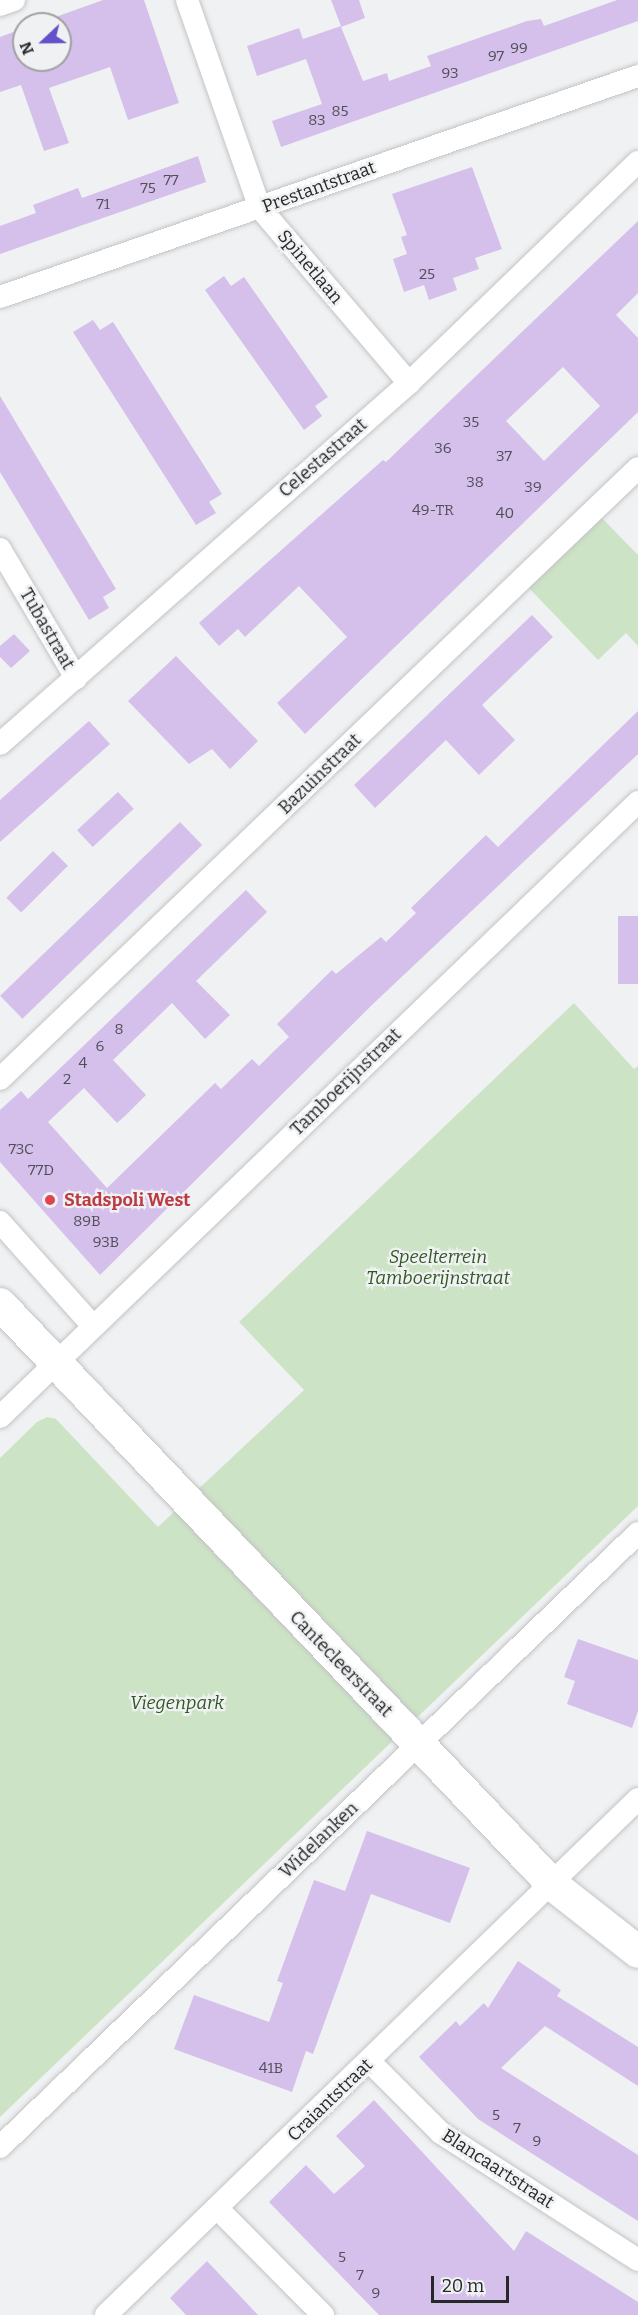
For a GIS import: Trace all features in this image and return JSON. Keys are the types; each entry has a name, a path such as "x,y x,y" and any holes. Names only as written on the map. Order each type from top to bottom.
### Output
{"street":[{"path":"0,5 14,0"},
{"name":"Spinetlaan","path":"187,0 260,208 409,383"},
{"name":"Prestantstraat","path":"0,297 638,76"},
{"name":"Celestastraat","path":"0,744 409,383 638,162"},
{"name":"Bazuinstraat","path":"0,1079 638,468"},
{"name":"Tubastraat","path":"0,549 76,678"},
{"name":"Tamboerijnstraat","path":"0,1417 638,801"},
{"path":"0,1222 93,1326"},
{"name":"Cantecleerstraat","path":"0,1304 54,1364 553,1885 638,1952"},
{"name":"Widelanken","path":"0,2147 638,1533"},
{"name":"Craiantstraat","path":"106,2315 553,1885 638,1799"},
{"name":"Blancaartstraat","path":"370,2062 441,2133 638,2260"},
{"path":"217,2208 323,2315"}],"green space":[{"path":"599,515 638,555 638,646 626,633 598,660 527,586"},
{"name":"Viegenpark","path":"574,1003 634,1069 638,1066 638,1506 0,2117 0,1458 37,1422 47,1417 56,1419 158,1527 304,1390 239,1322"}],"building":[{"path":"103,0 144,0 179,103 128,120 110,67 49,88 69,143 44,151 21,85 0,92 0,37 12,32 12,72 72,72 72,12 70,12"},
{"path":"331,0 359,0 365,18 341,27 363,81 387,73 389,81 431,66 427,56 527,21 541,19 544,26 617,0 638,0 638,21 281,147 272,121 322,104 306,59 257,76 247,46 299,28 303,39 341,26"},
{"path":"198,156 206,182 0,254 0,226 36,213 33,205 78,188 82,198"},
{"path":"472,167 502,249 475,258 479,269 453,278 457,290 429,300 424,285 404,292 393,259 407,254 401,237 407,235 392,194"},
{"path":"638,221 638,293 616,315 638,338 638,412 305,734 277,703 347,637 299,586 245,637 238,629 219,646 199,623 383,460 386,462","holes":["563,367 600,406 544,461 506,421"]},
{"path":"224,276 231,286 244,277 328,397 315,406 322,416 304,430 205,290"},
{"path":"93,320 100,330 113,322 222,494 209,502 216,513 196,525 73,332"},
{"path":"0,396 116,589 103,597 109,608 89,620 0,472"},
{"path":"532,615 553,637 482,705 515,740 479,775 446,740 375,808 354,785"},
{"path":"14,634 30,651 11,668 0,657 0,646"},
{"path":"176,656 258,741 230,769 212,749 189,764 128,701"},
{"path":"638,711 638,754 374,1003 100,1275 0,1162 0,1110 21,1091 28,1099 246,890 267,912 196,981 230,1015 205,1039 172,1003 113,1060 146,1095 126,1115 117,1123 84,1088 48,1122 107,1188 215,1083 221,1089 252,1059 259,1066 289,1037 277,1024 332,970 336,974 381,937 386,942 416,913 411,908 486,835 498,847"},
{"path":"89,721 110,744 0,842 0,800"},
{"path":"118,792 134,809 93,847 77,830"},
{"path":"180,822 202,845 22,1019 0,996"},
{"path":"53,851 68,866 21,913 6,898"},
{"path":"618,916 638,916 638,984 618,984"},
{"path":"578,1639 638,1660 638,1711 632,1728 567,1704 575,1681 564,1677"},
{"path":"367,1831 470,1868 450,1923 371,1894 313,2054 306,2051 292,2092 174,2049 194,1995 269,2022 283,1983 277,1981 314,1880 345,1891"},
{"path":"518,1961 561,1990 557,1996 638,2047 638,2086 545,2026 501,2068 638,2155 638,2221 478,2119 419,2057 456,2021 460,2026 484,2003 488,2008"},
{"path":"374,2100 514,2251 526,2231 638,2302 638,2315 379,2315 269,2202 306,2165 334,2194 365,2166 336,2136"},
{"path":"207,2261 258,2315 186,2315 170,2298"}],"place":[{"name":"Stadspoli West","path":"50,1200"}],"park label":[{"name":"Speelterrein Tamboerijnstraat","path":"438,1268"}]}
